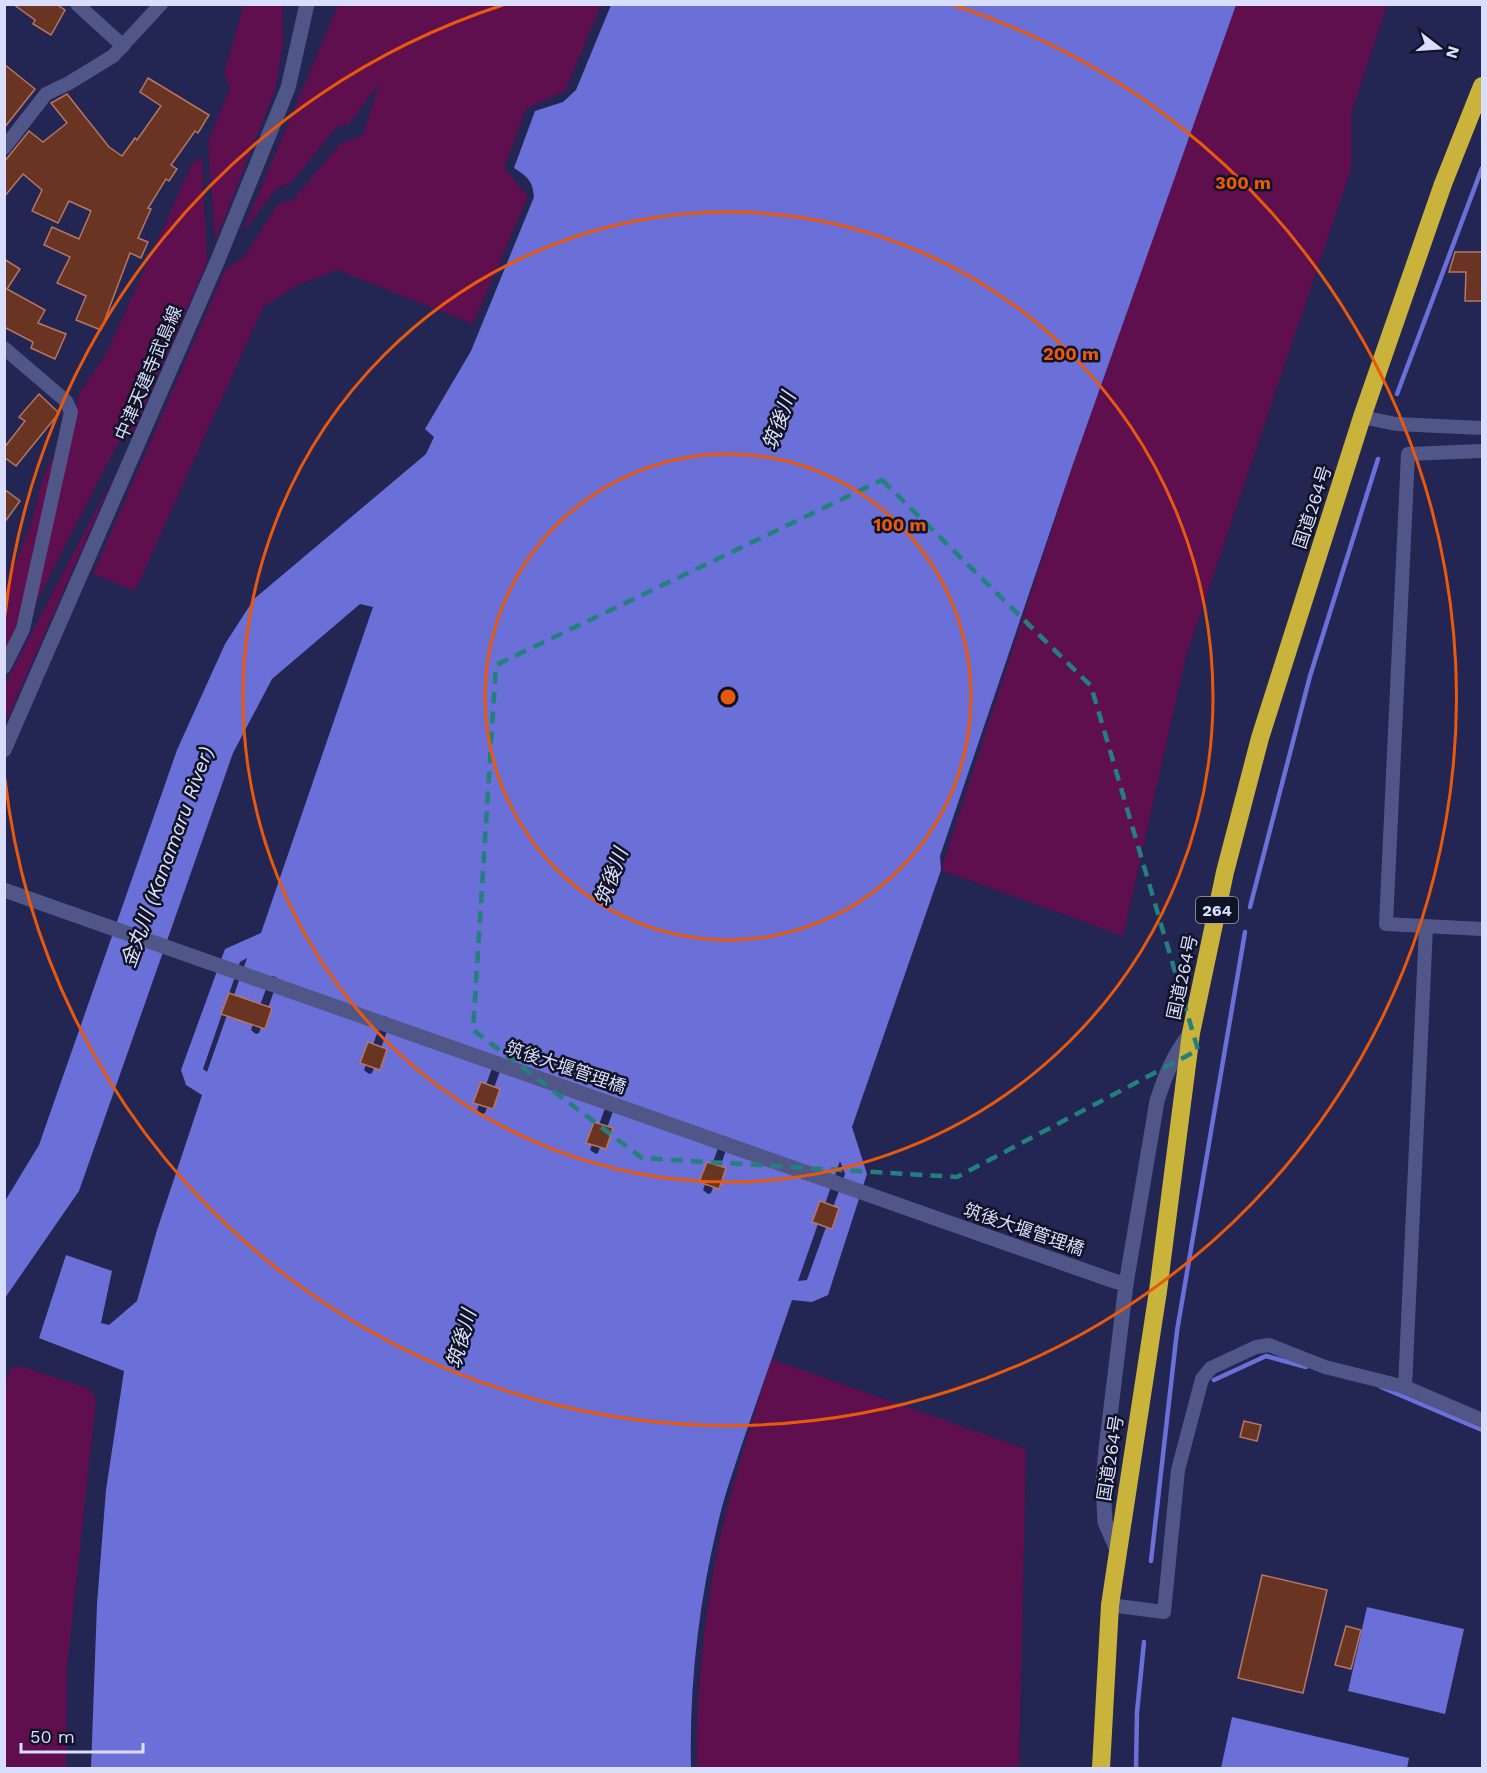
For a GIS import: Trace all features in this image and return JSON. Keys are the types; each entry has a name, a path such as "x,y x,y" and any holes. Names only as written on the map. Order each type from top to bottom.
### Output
{"highway":[{"name":"国道264号","path":"1101,1768 1110,1605 1158,1291 1191,1033 1225,872 1260,738 1362,417 1443,184 1482,86"}],"street":[{"path":"77,4 123,46"},
{"path":"4,148 46,94 113,56 161,4"},
{"name":"中津天建寺武島線","path":"4,750 207,284 288,88 297,55 302,8"},
{"path":"4,348 66,401 71,412 23,629 4,667"},
{"path":"1362,417 1396,424 1482,428"},
{"path":"1482,451 1408,454 1386,924 1482,929"},
{"name":"筑後大堰管理橋","path":"4,890 1120,1283"},
{"path":"1405,1387 1426,927"},
{"path":"1118,1552 1105,1522 1103,1483 1120,1283 1157,1101 1178,1048 1191,1033"},
{"path":"1110,1605 1164,1612 1178,1470 1202,1378 1211,1368 1256,1347 1269,1345 1325,1367 1405,1387 1482,1420"}],"highlighted area":[{"path":"882,480 1091,686 1198,1050 957,1177 642,1158 473,1030 496,665"}],"shaded area":[{"path":"244,5 282,5 283,42 275,90 215,241 208,142 230,89 224,72"},
{"path":"338,5 601,5 565,91 526,109 504,168 528,196 473,324 338,270 297,285 263,307 135,591 93,574 225,270 244,257 278,204 293,200 340,144 363,135 379,84 349,124 336,127 291,183 277,188 242,233"},
{"path":"1236,5 1387,5 1351,114 1351,169 1186,656 1123,936 941,870 1072,467"},
{"path":"202,158 207,262 134,431 117,445 35,604 79,394 107,352 192,164"},
{"path":"55,455 19,619 5,650 5,588 30,527 44,474"},
{"path":"114,476 5,724 5,684"},
{"path":"771,1359 1026,1449 1019,1768 697,1768 701,1663 716,1558 734,1483"},
{"path":"20,1366 90,1389 96,1400 67,1667 66,1768 5,1768 4,1384 11,1368"}],"water":[{"path":"611,5 1236,5 1072,467 940,856 941,870 852,1127 867,1174 828,1295 812,1302 792,1300 726,1493 714,1539 697,1636 692,1702 691,1768 91,1768 97,1604 106,1490 124,1371 39,1338 66,1255 112,1271 101,1323 109,1325 137,1301 157,1230 202,1095 186,1085 181,1070 225,949 261,933 373,607 360,604 272,679 233,753 79,1191 5,1298 5,1201 39,1145 177,750 225,644 254,599 426,454 434,437 425,429 471,351 534,197 528,180 514,168 535,111 563,102 576,90","holes":["247,958 207,1072 203,1069 240,962","272,976 278,980 259,1033 256,1034 251,1030","385,1016 391,1020 372,1073 369,1074 364,1070 383,1017","498,1056 504,1060 485,1113 482,1114 477,1110 496,1057","611,1096 617,1100 598,1153 590,1150 609,1097","725,1136 730,1139 711,1193 708,1194 703,1190 722,1137","840,1161 845,1174 807,1280 798,1281"]},
{"path":"1367,1607 1464,1629 1445,1714 1348,1691"},
{"path":"1232,1717 1409,1758 1407,1768 1221,1768"}],"building":[{"path":"13,4 56,4 65,10 51,35 33,24 35,20"},
{"path":"4,64 35,89 4,128"},
{"path":"148,78 209,115 198,133 195,131 171,165 177,169 169,181 166,179 148,208 151,209 138,238 148,242 141,258 130,253 101,330 76,320 86,296 57,283 70,257 44,245 52,227 79,239 91,211 69,201 58,223 32,211 42,190 23,174 4,197 4,162 29,131 43,142 67,123 51,103 67,94 109,147 122,156 135,138 137,140 161,106 140,92"},
{"path":"1455,252 1482,252 1482,301 1465,301 1466,272 1449,272"},
{"path":"4,259 20,269 7,289 45,310 38,323 66,334 55,359 31,348 33,342 4,327"},
{"path":"39,394 59,413 16,466 4,457 4,448 25,421 19,417"},
{"path":"4,489 20,501 4,523"},
{"path":"229,993 272,1008 265,1029 221,1014"},
{"path":"368,1042 387,1049 380,1070 360,1063"},
{"path":"481,1082 500,1089 493,1109 473,1103"},
{"path":"594,1122 613,1128 606,1149 586,1143"},
{"path":"707,1162 726,1168 719,1189 699,1182"},
{"path":"820,1201 839,1208 832,1229 812,1222"},
{"path":"1244,1421 1261,1425 1257,1441 1240,1437"},
{"path":"1262,1575 1327,1590 1303,1693 1238,1678"},
{"path":"1346,1626 1361,1630 1351,1669 1335,1665"}],"waterway":[{"path":"1397,394 1482,168"},
{"path":"1250,907 1310,676 1378,459"},
{"path":"1151,1561 1177,1331 1245,932"},
{"path":"1214,1380 1266,1356 1306,1367"},
{"path":"1381,1387 1482,1430"},
{"path":"1136,1768 1137,1712 1144,1642"}],"water label":[{"name":"筑後川","path":"779,421"},
{"name":"金丸川 (Kanamaru River)","path":"167,857"},
{"name":"筑後川","path":"611,877"},
{"name":"筑後川","path":"461,1339"}]}
